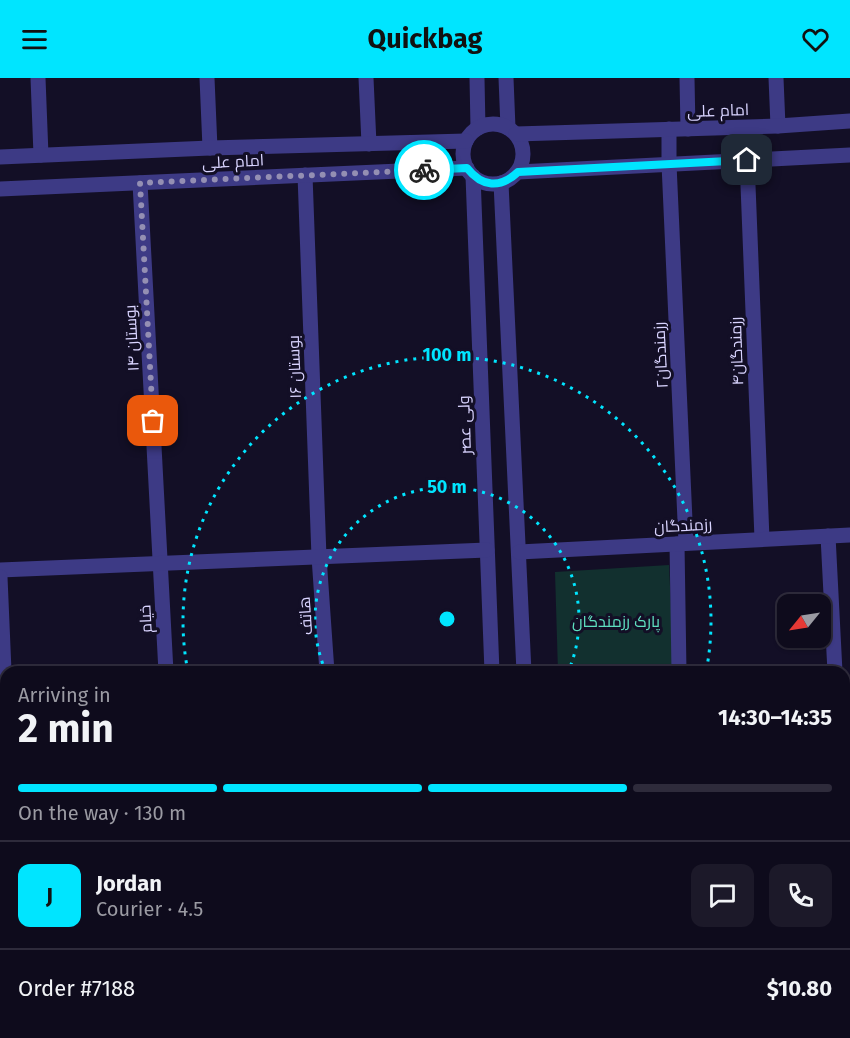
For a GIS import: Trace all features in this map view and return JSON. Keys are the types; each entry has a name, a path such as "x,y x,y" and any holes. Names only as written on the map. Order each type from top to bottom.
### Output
{"street":[{"path":"38,78 41,155"},
{"path":"207,78 210,148"},
{"path":"366,78 369,144"},
{"path":"477,78 478,128"},
{"path":"506,78 512,131"},
{"path":"687,78 688,129"},
{"path":"776,78 778,126"},
{"name":"امام علی","path":"512,131 688,129 850,121"},
{"path":"488,124 498,124 512,131 521,143 524,152 518,172 511,179 501,183 481,182 470,172 464,159 463,150 466,141 471,133 488,124"},
{"name":"رزمندگان۲","path":"669,129 681,543 679,666"},
{"name":"امام علی","path":"0,157 466,141"},
{"path":"518,172 850,155"},
{"name":"رزمندگان۴","path":"747,160 762,539"},
{"name":"امام علی","path":"0,189 305,175 470,172"},
{"name":"ولی عصر","path":"470,172 492,666"},
{"name":"بوستان ۱۶","path":"305,175 320,557"},
{"name":"بوستان ۱۴","path":"140,183 160,564"},
{"path":"501,183 524,666"},
{"name":"رزمندگان","path":"519,552 850,535"},
{"path":"828,536 835,666"},
{"path":"0,570 487,550"},
{"name":"هاتف","path":"320,557 327,666"},
{"name":"خیام","path":"160,564 166,666"},
{"path":"0,577 4,666"}],"green space":[{"name":"پارک رزمندگان","path":"669,565 674,666 558,666 555,572"}],"way so far":[{"path":"153,421 140,183 424,170"}],"route":[{"path":"424,170 467,168 481,182 491,184 511,179 518,172 747,160"}]}
